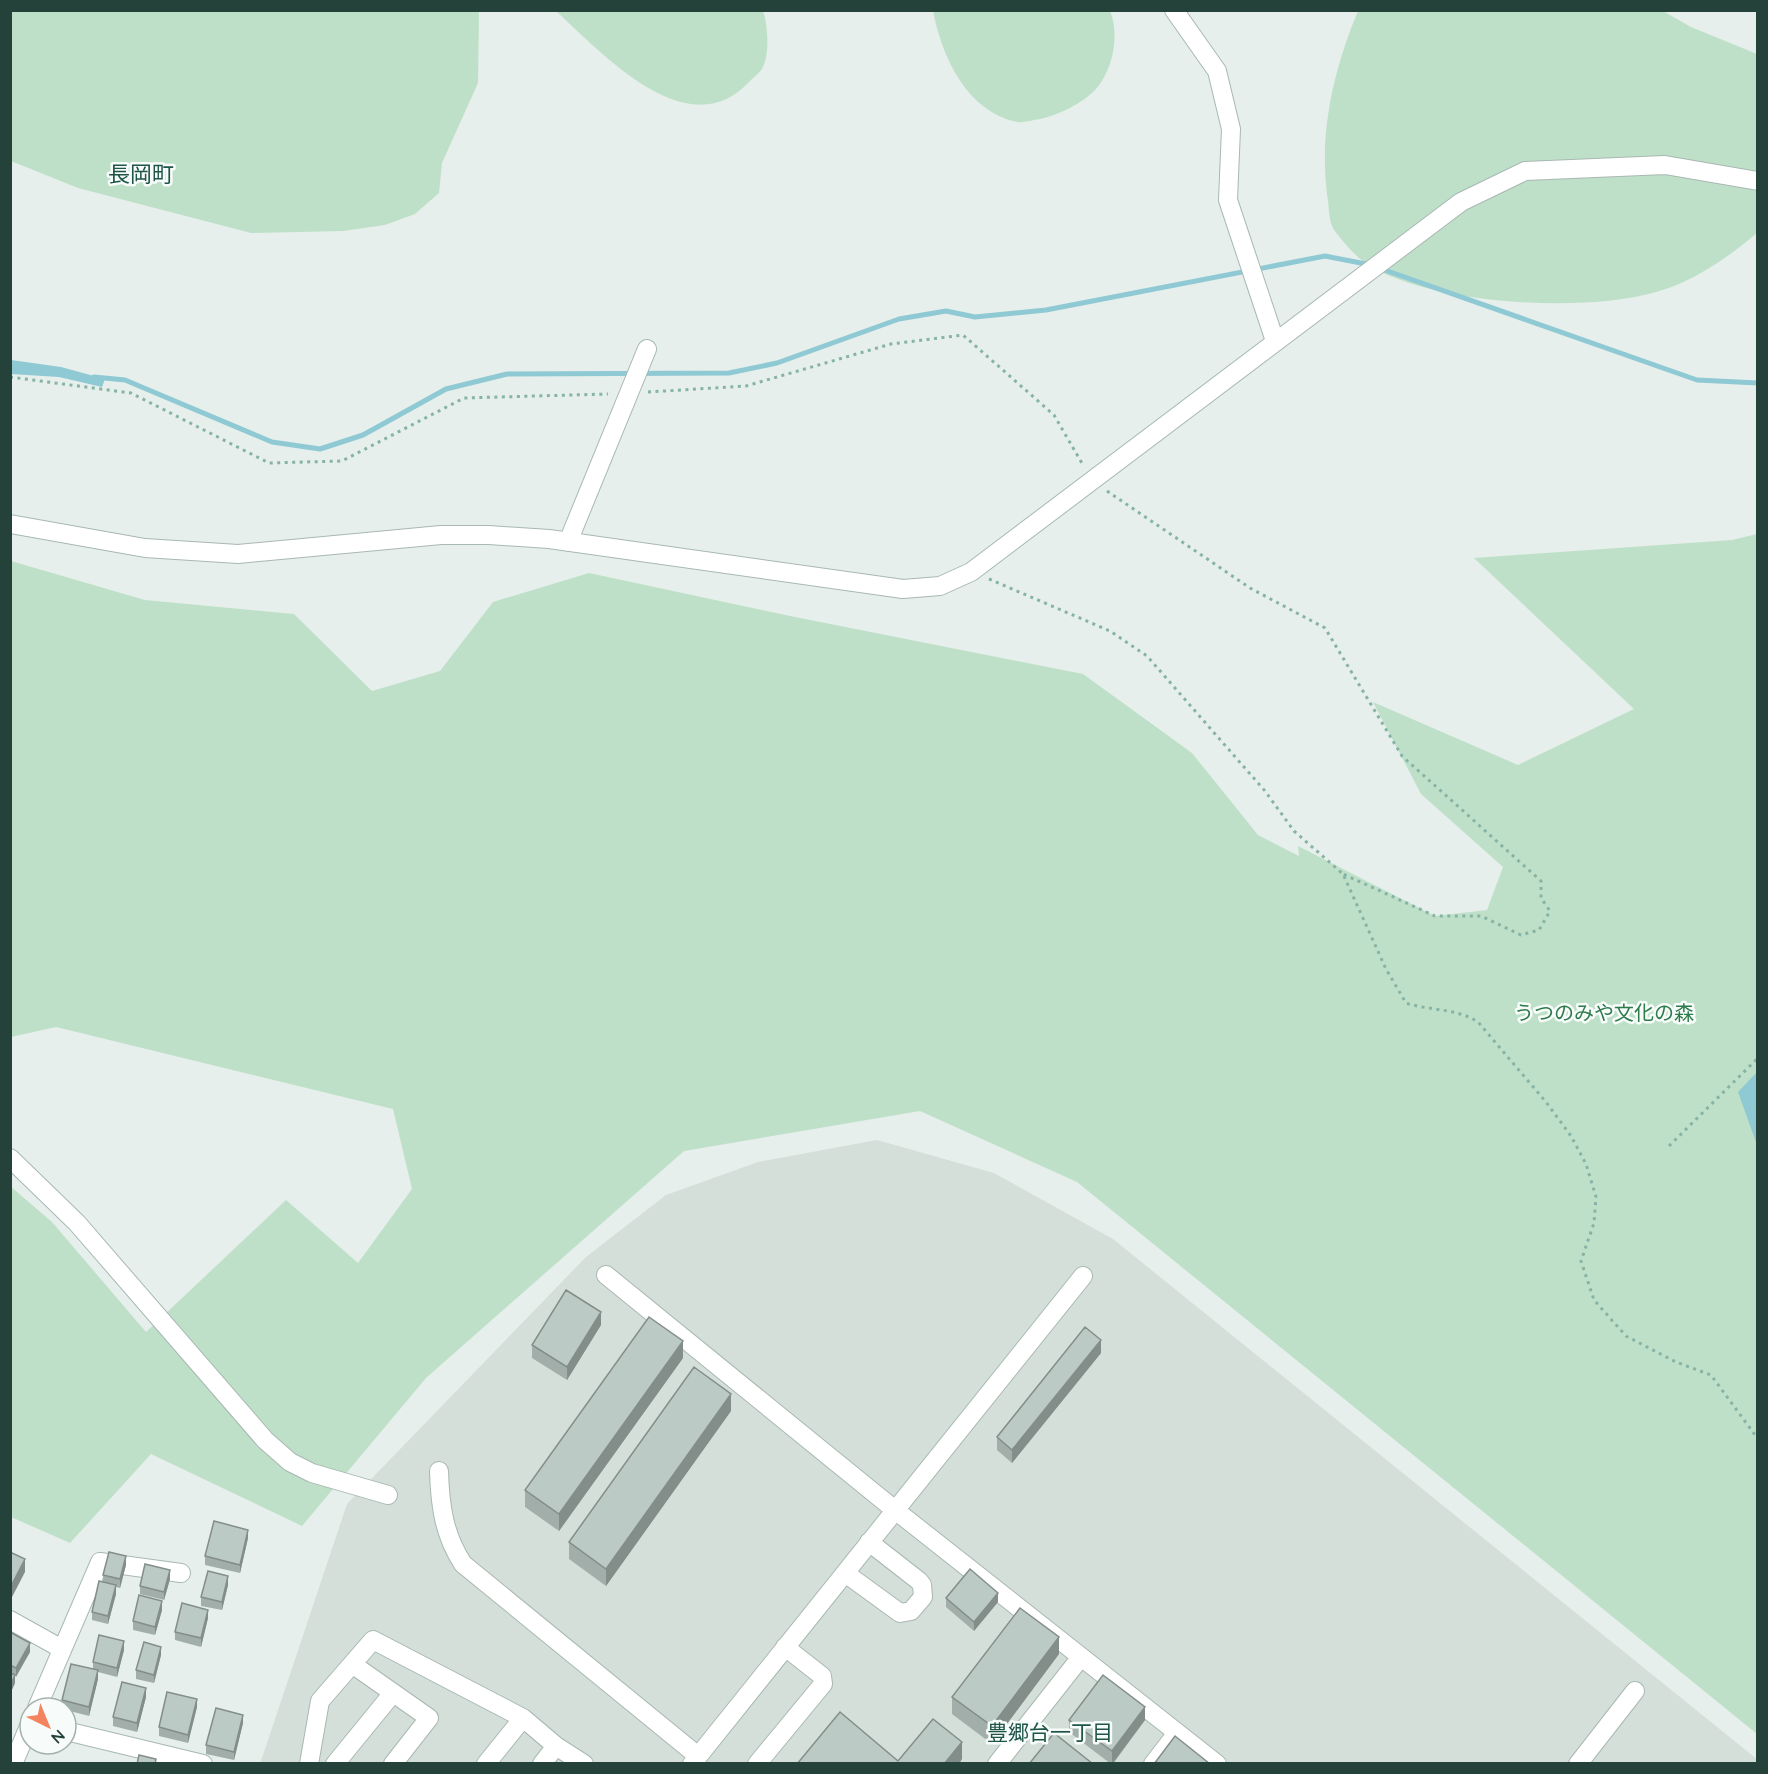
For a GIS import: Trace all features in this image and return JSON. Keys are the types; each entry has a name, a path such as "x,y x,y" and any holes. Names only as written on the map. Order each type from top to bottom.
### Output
{"street":[{"path":"1174,10 1217,71 1231,129 1228,200 1275,341"},
{"path":"10,524 145,548 238,554 441,535 489,535 568,542 903,589 940,586 971,572 1461,202 1525,171 1665,165 1758,181"},
{"path":"568,542 647,349"},
{"path":"10,1158 77,1223 265,1440 290,1462 312,1473 388,1495"},
{"path":"606,1275 895,1510 1217,1764"},
{"path":"439,1471 441,1510 450,1545 463,1564 695,1760 1083,1276"},
{"path":"845,1573 900,1613 911,1611 923,1597 922,1585 919,1581 870,1542"},
{"path":"42,1696 100,1562 181,1573"},
{"path":"10,1620 62,1649"},
{"path":"309,1764 320,1701 373,1640 523,1718 556,1746 584,1764"},
{"path":"757,1764 823,1684 822,1676 785,1647"},
{"path":"997,1764 1081,1657"},
{"path":"352,1664 429,1718 393,1764"},
{"path":"1578,1764 1635,1691"},
{"path":"335,1764 393,1693"},
{"path":"486,1764 523,1718"},
{"path":"1153,1764 1177,1733"},
{"path":"78,1734 203,1764"},
{"path":"542,1764 556,1746"}],"path":[{"path":"645,392 746,386 891,344 963,335 1054,415 1091,480 1250,588 1325,628 1402,756 1541,881 1541,898 1550,911 1539,930 1521,935 1481,916 1435,916 1343,874 1294,831 1265,791 1147,656 1110,631 971,572"},
{"path":"10,377 131,393 269,463 342,460 464,398 611,394"},
{"path":"1343,874 1386,969 1406,1003 1424,1009 1465,1013 1478,1022 1571,1136 1586,1164 1596,1197 1594,1223 1581,1261 1594,1300 1626,1336 1676,1362 1711,1375 1758,1439"},
{"path":"1670,1146 1758,1058"}],"shaded area":[{"path":"877,1140 994,1173 1113,1239 1758,1760 1757,1764 260,1764 347,1504 586,1257 666,1195 758,1162"}],"green space":[{"path":"10,11 479,11 478,83 442,163 439,193 415,214 385,225 343,231 251,233 78,188 11,161"},
{"path":"556,11 763,11 767,32 765,63 749,82 725,100 700,105 673,100 647,87 621,69"},
{"path":"933,11 1110,11 1114,30 1111,62 1096,89 1077,104 1047,117 1017,122 999,116 970,94 950,63"},
{"path":"1358,11 1663,11 1691,27 1757,54 1757,233 1722,260 1670,288 1626,299 1590,302 1508,301 1467,296 1429,289 1395,278 1367,264 1349,248 1333,228 1329,215 1325,177 1330,104 1341,57"},
{"name":"うつのみや文化の森","path":"1757,534 1757,1734 1077,1182 920,1111 684,1151 426,1378 302,1526 151,1454 70,1543 11,1517 10,1186 52,1222 146,1332 286,1200 358,1263 412,1189 393,1109 56,1027 11,1037 11,561 145,600 294,614 372,691 440,671 493,602 589,573 790,616 1083,674 1192,753 1258,835 1299,856 1298,846 1435,916 1487,910 1503,867 1421,794 1373,702 1518,765 1634,709 1474,558 1732,540"}],"water":[{"path":"11,360 61,367 105,379 102,387 59,377 11,374"},
{"path":"1757,1072 1757,1145 1738,1092"}],"building":[{"path":"566,1290 601,1312 567,1367 532,1345"},
{"path":"649,1317 683,1341 559,1514 525,1490"},
{"path":"1085,1327 1101,1340 1012,1450 997,1437"},
{"path":"694,1367 731,1394 606,1569 569,1542"},
{"path":"214,1521 248,1530 240,1565 205,1556"},
{"path":"10,1552 25,1559 10,1588"},
{"path":"109,1552 126,1556 120,1579 103,1575"},
{"path":"145,1564 170,1570 164,1592 140,1586"},
{"path":"970,1569 998,1593 974,1622 946,1598"},
{"path":"208,1571 228,1576 222,1602 201,1597"},
{"path":"99,1581 116,1585 108,1616 92,1612"},
{"path":"139,1595 162,1601 155,1627 133,1621"},
{"path":"182,1603 208,1610 201,1638 175,1632"},
{"path":"1020,1608 1059,1637 992,1726 952,1697"},
{"path":"10,1632 30,1643 16,1668 10,1665"},
{"path":"99,1635 124,1641 117,1668 93,1662"},
{"path":"144,1642 161,1647 154,1675 136,1670"},
{"path":"71,1664 98,1670 89,1707 78,1704 78,1696 63,1696"},
{"path":"10,1673 15,1675 10,1686"},
{"path":"1103,1675 1145,1707 1112,1751 1069,1720"},
{"path":"122,1682 146,1688 137,1723 113,1717"},
{"path":"167,1692 197,1699 188,1735 159,1727"},
{"path":"216,1708 243,1715 234,1752 206,1745"},
{"path":"840,1712 898,1761 933,1719 962,1742 944,1764 797,1764"},
{"path":"1054,1733 1093,1764 1029,1764"},
{"path":"1175,1736 1210,1764 1154,1764"},
{"path":"139,1755 156,1759 155,1764 137,1764"}],"waterway":[{"path":"94,377 125,380 272,442 320,449 363,435 446,389 507,374 729,373 777,363 899,319 946,311 975,317 1046,310 1325,256 1371,265"},
{"path":"1379,268 1697,380 1758,383"}],"district":[{"name":"長岡町","path":"141,174"},
{"name":"豊郷台一丁目","path":"1050,1733"}]}
